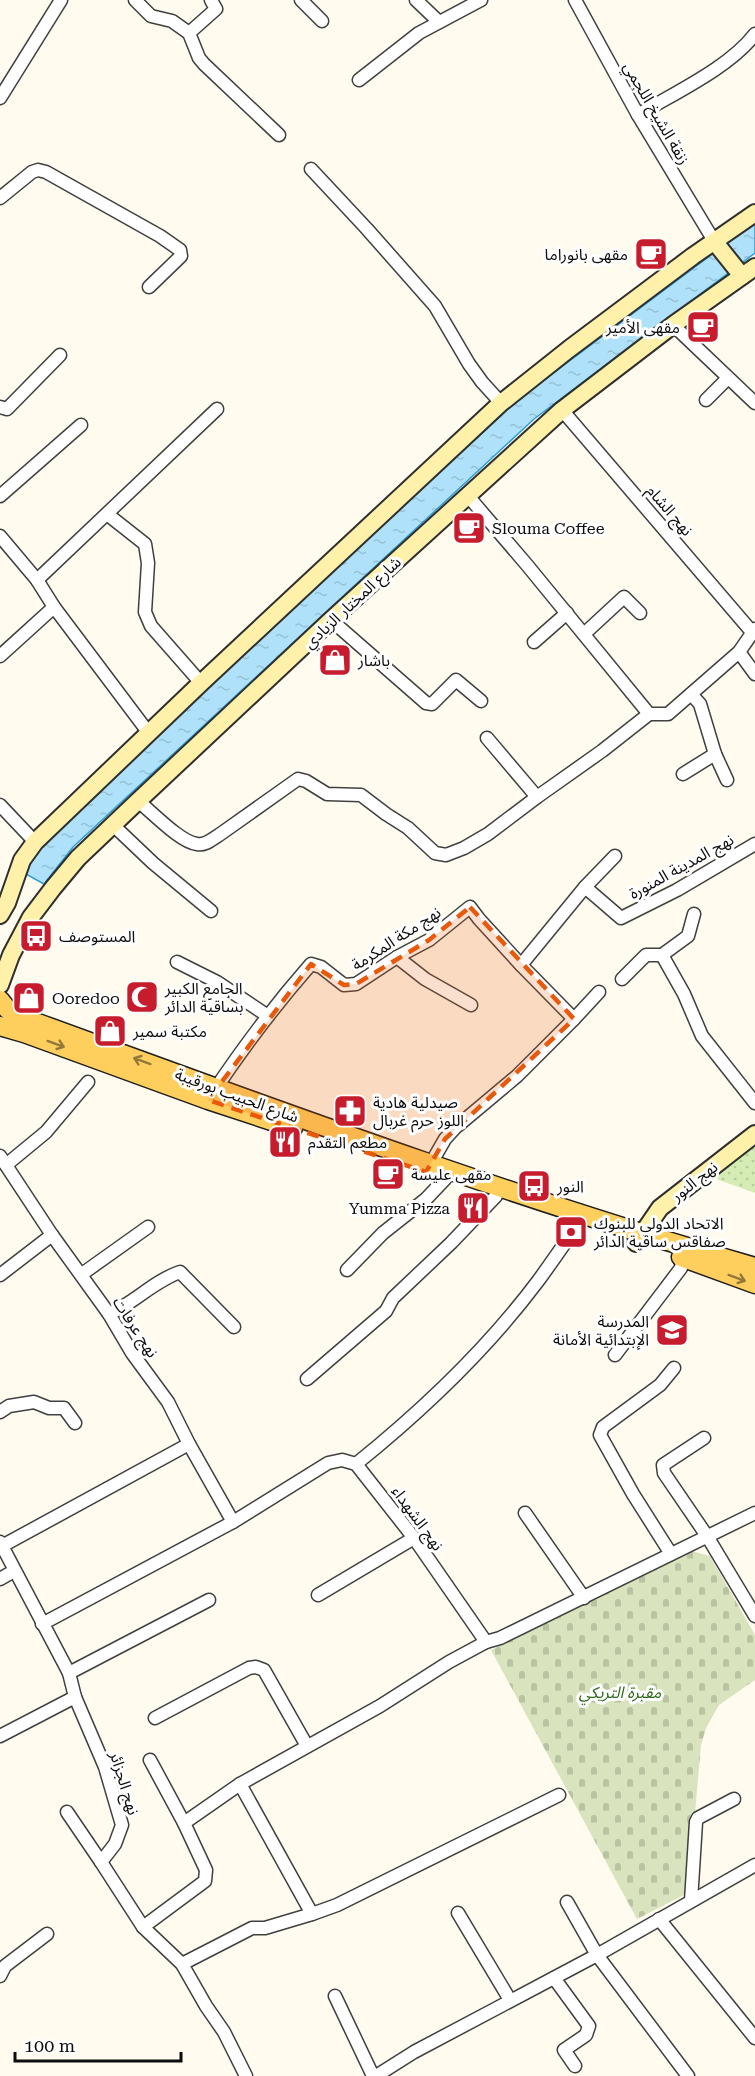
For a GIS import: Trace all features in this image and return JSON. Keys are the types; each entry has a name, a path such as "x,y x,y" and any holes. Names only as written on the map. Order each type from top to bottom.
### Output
{"main road":[{"name":"شارع الحبيب بورقيبة","path":"0,1002 0,1012"},
{"name":"شارع الحبيب بورقيبة","path":"0,1002 8,1010 24,1018 212,1094"},
{"name":"شارع الحبيب بورقيبة","path":"0,1026 212,1094 639,1238 683,1258 755,1284"},
{"name":"شارع الحبيب بورقيبة","path":"429,1168 445,1179 578,1224 755,1267"}],"street":[{"path":"0,98 61,0"},
{"path":"135,0 151,16 172,21 189,33 199,58 204,64 279,135"},
{"path":"189,33 216,9 211,0"},
{"path":"301,0 322,21"},
{"path":"416,0 439,22"},
{"path":"359,80 419,33 481,0"},
{"name":"زنقة الشيخ اللجمي","path":"575,0 638,115 714,241"},
{"path":"638,115 719,67 736,54 755,34"},
{"path":"311,169 435,306 469,364 501,403"},
{"path":"0,198 32,172 38,170 46,172 160,236 180,250 181,256 149,287"},
{"path":"31,917 3,909 22,860 35,842 148,732 501,403 569,349 755,213"},
{"path":"714,241 751,272"},
{"name":"شارع المختار الزيادي","path":"0,985 11,955 31,917 78,858 138,801 331,620 562,410 673,325 751,272"},
{"path":"673,325 755,403"},
{"path":"0,406 7,409 60,355"},
{"path":"706,400 728,378"},
{"path":"37,580 217,409"},
{"name":"نهج الشام","path":"562,410 754,630"},
{"path":"0,496 81,425"},
{"path":"468,496 649,714"},
{"path":"107,514 145,544 148,562 145,612 147,619 201,682"},
{"path":"0,536 37,580 54,607 148,732"},
{"path":"584,634 624,597 640,613"},
{"path":"0,656 54,607"},
{"path":"534,642 567,613"},
{"path":"331,620 426,703 432,704 456,680 481,701"},
{"path":"138,801 183,838 197,844 207,843 298,779 306,781 327,794 361,795 408,828 435,853 446,855 488,834 603,752 649,714 668,714 739,652 754,630"},
{"path":"739,652 755,674"},
{"path":"691,694 700,704 715,754 727,780"},
{"path":"487,738 537,797"},
{"path":"683,774 715,754"},
{"path":"0,805 35,842"},
{"path":"113,825 153,863 211,911"},
{"name":"نهج المدينة المنورة","path":"585,887 621,918 677,890 755,844"},
{"path":"574,1019 521,965 585,887 615,856"},
{"name":"نهج مكة المكرمة","path":"212,1094 231,1064 311,964 321,967 344,985 356,984 397,957 429,940 470,907 479,920 521,965"},
{"path":"622,979 646,955 662,955 688,936 693,914"},
{"path":"662,955 684,994 702,1036 755,1103"},
{"path":"397,957 425,979 471,1005"},
{"path":"177,962 217,982 268,1016"},
{"path":"429,1168 445,1139 454,1128 517,1076 599,992"},
{"path":"3,1161 46,1132 88,1082"},
{"name":"نهج النور","path":"639,1238 660,1208 755,1135"},
{"name":"نهج عرفات","path":"3,1161 52,1235 109,1314 132,1353 168,1402 233,1522"},
{"path":"347,1270 382,1233 426,1199 445,1179"},
{"path":"307,1379 386,1311 393,1298 496,1196"},
{"path":"42,1624 233,1522 328,1463 342,1460 356,1464 392,1435 496,1332 538,1280 578,1224"},
{"path":"82,1274 148,1227"},
{"path":"0,1275 52,1235"},
{"path":"615,1355 681,1268 683,1258"},
{"path":"109,1314 119,1310 170,1275 180,1272 234,1327"},
{"path":"671,1554 633,1494 600,1435 603,1427 660,1385 674,1368"},
{"path":"0,1412 14,1405 37,1402 49,1408 64,1408 75,1424"},
{"path":"704,1438 663,1465 662,1468 707,1536 755,1616"},
{"path":"1,1544 189,1444"},
{"name":"نهج الشهداء","path":"356,1464 414,1538 486,1642"},
{"path":"525,1513 584,1598"},
{"path":"184,1823 240,1784 380,1706 448,1662 486,1642 500,1638 584,1598 755,1513"},
{"path":"318,1595 414,1538"},
{"name":"نهج الجزائر","path":"1,1544 69,1673 75,1697 105,1767 122,1825 115,1844 101,1862"},
{"path":"0,1579 14,1571"},
{"path":"69,1673 208,1600"},
{"path":"155,1718 249,1668 260,1667 264,1670 308,1746"},
{"path":"0,1736 75,1697"},
{"path":"142,1927 205,1881 206,1870 150,1760"},
{"path":"240,1784 312,1914"},
{"path":"182,1964 252,1928 265,1928 338,1905 559,1795"},
{"path":"691,1901 696,1822 698,1818 734,1799"},
{"path":"67,1812 142,1927 182,1964 224,2032 246,2076"},
{"path":"335,1995 375,2076 414,2052 597,1955 755,1865"},
{"path":"567,1902 597,1955 688,2076"},
{"path":"458,1913 510,2000"},
{"path":"659,1919 755,2038"},
{"path":"0,1976 5,1966 47,1934"},
{"path":"554,1978 589,2026 586,2035 564,2050 575,2066"}],"highlighted area":[{"path":"470,907 574,1019 445,1139 426,1172 208,1100 311,964 344,985 356,984 429,940"}],"green space":[{"path":"755,1143 755,1193 708,1176"},
{"name":"مقبرة التريكي","path":"692,1551 710,1556 755,1635 755,1680 719,1705 706,1728 701,1745 688,1893 637,1919 491,1650"}],"water":[{"path":"755,222 755,253 534,419 73,847 44,884 22,872 35,852 205,689 520,398"}],"place":[{"name":"مقهى بانوراما","path":"651,254"},
{"name":"مقهى الأمير","path":"703,327"},
{"name":"Slouma Coffee","path":"469,528"},
{"name":"باشار","path":"335,660"},
{"name":"المستوصف","path":"36,936"},
{"name":"الجامع الكبير بساقية الدائر","path":"142,997"},
{"name":"Ooredoo","path":"29,998"},
{"name":"مكتبة سمير","path":"110,1031"},
{"name":"صيدلية هادية اللوز حرم غربال","path":"350,1111"},
{"name":"مطعم التقدم","path":"285,1142"},
{"name":"مقهى عليسة","path":"388,1174"},
{"name":"النور","path":"534,1186"},
{"name":"Yumma Pizza","path":"473,1208"},
{"name":"الاتحاد الدولي للبنوك صفاقس ساقية الدائر","path":"571,1232"},
{"name":"المدرسة الإبتدائية الأمانة","path":"672,1330"}]}
